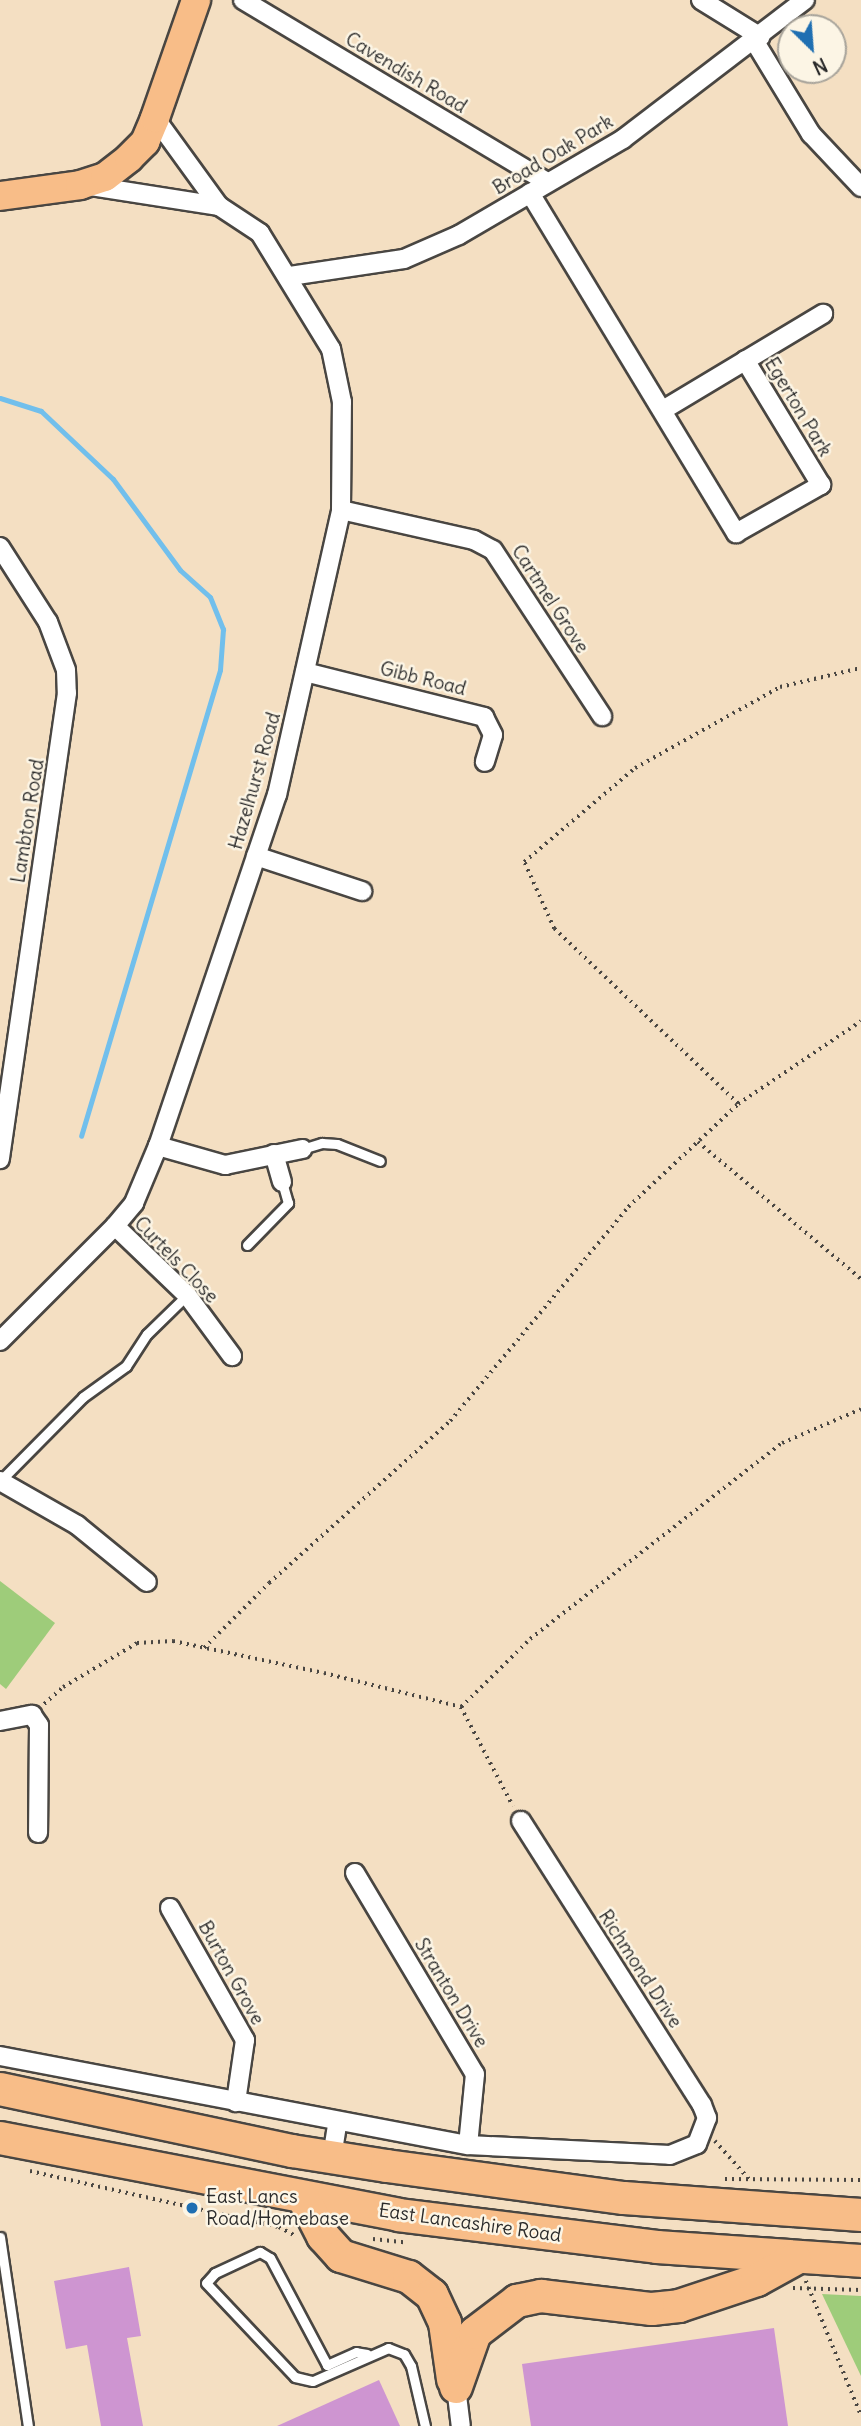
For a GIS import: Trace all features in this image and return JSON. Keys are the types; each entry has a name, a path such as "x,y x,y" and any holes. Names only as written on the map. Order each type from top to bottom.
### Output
{"highway":[{"path":"0,2089 332,2157 624,2198 861,2215"},
{"name":"East Lancashire Road","path":"0,2138 304,2199 519,2231 795,2259 861,2261"},
{"path":"624,2198 861,2196"},
{"path":"304,2199 323,2236 341,2256 409,2277 432,2295 445,2323 456,2387"},
{"path":"456,2387 475,2333 517,2301 541,2296 652,2309 680,2306 757,2280 795,2259"}],"main road":[{"path":"0,195 77,186 104,177 130,158 145,142 197,0"}],"street":[{"name":"Cavendish Road","path":"243,0 547,183"},
{"path":"701,0 758,39 811,134 861,187"},
{"name":"Broad Oak Park","path":"290,276 418,254 623,139 758,39 805,0"},
{"name":"Hazelhurst Road","path":"1,1338 115,1226 134,1203 158,1146 277,795 341,510 342,402 331,349 290,276 260,233 219,206 155,118"},
{"name":"Hazelhurst Road","path":"77,186 121,188 219,206"},
{"name":"Egerton Park","path":"530,193 736,533 821,485 745,360"},
{"name":"Egerton Park","path":"663,410 822,314"},
{"name":"Cartmel Grove","path":"341,510 474,540 493,550 596,694 602,716"},
{"name":"Lambton Road","path":"0,547 48,622 66,670 67,693 0,1158"},
{"name":"Gibb Road","path":"305,672 484,717 493,735 485,762"},
{"path":"256,856 362,891"},
{"path":"158,1146 225,1165 302,1149"},
{"path":"274,1154 282,1182"},
{"name":"Curtels Close","path":"115,1226 187,1295 232,1356"},
{"path":"0,1481 77,1525 147,1582"},
{"path":"0,1721 32,1715 41,1736 29,1796 38,1833"},
{"name":"Richmond Drive","path":"521,1821 702,2105 707,2118 700,2136"},
{"name":"Stranton Drive","path":"355,1873 475,2074 468,2145"},
{"name":"Burton Grove","path":"170,1908 245,2040 236,2102"},
{"path":"0,2056 468,2145 670,2155 700,2136"},
{"path":"332,2157 338,2121"},
{"path":"456,2387 461,2426"}],"lane":[{"path":"302,1149 322,1143 337,1144 380,1161"},
{"path":"247,1245 288,1203 282,1182"},
{"path":"0,1481 83,1397 125,1366 147,1334 187,1295"},
{"path":"0,2237 28,2426"},
{"path":"364,2358 356,2352 327,2365 270,2258 261,2252 215,2273 206,2283 295,2377 313,2381 388,2348 404,2354 411,2366 425,2426"}],"path":[{"path":"738,1104 554,929 524,862 635,768 780,687 861,668"},
{"path":"204,1648 450,1421 628,1207 738,1104 861,1021"},
{"path":"698,1142 861,1279"},
{"path":"461,1707 530,1640 782,1443 861,1409"},
{"path":"32,1715 63,1687 137,1643 173,1641 461,1707 521,1821"},
{"path":"700,2136 749,2179 861,2180"},
{"path":"861,2290 809,2288 861,2415"}],"green space":[{"path":"0,1581 55,1623 6,1689 0,1684"},
{"path":"822,2294 861,2296 861,2376"}],"building":[{"path":"129,2267 141,2336 127,2338 143,2426 101,2426 87,2345 66,2349 54,2281"},
{"path":"774,2328 788,2426 531,2426 522,2364"},
{"path":"379,2380 400,2426 277,2426"}],"waterway":[{"path":"0,398 41,411 113,479 180,570 210,597 223,629 220,670 81,1136"}],"place":[{"name":"East Lancs Road/Homebase","path":"192,2208"}]}
